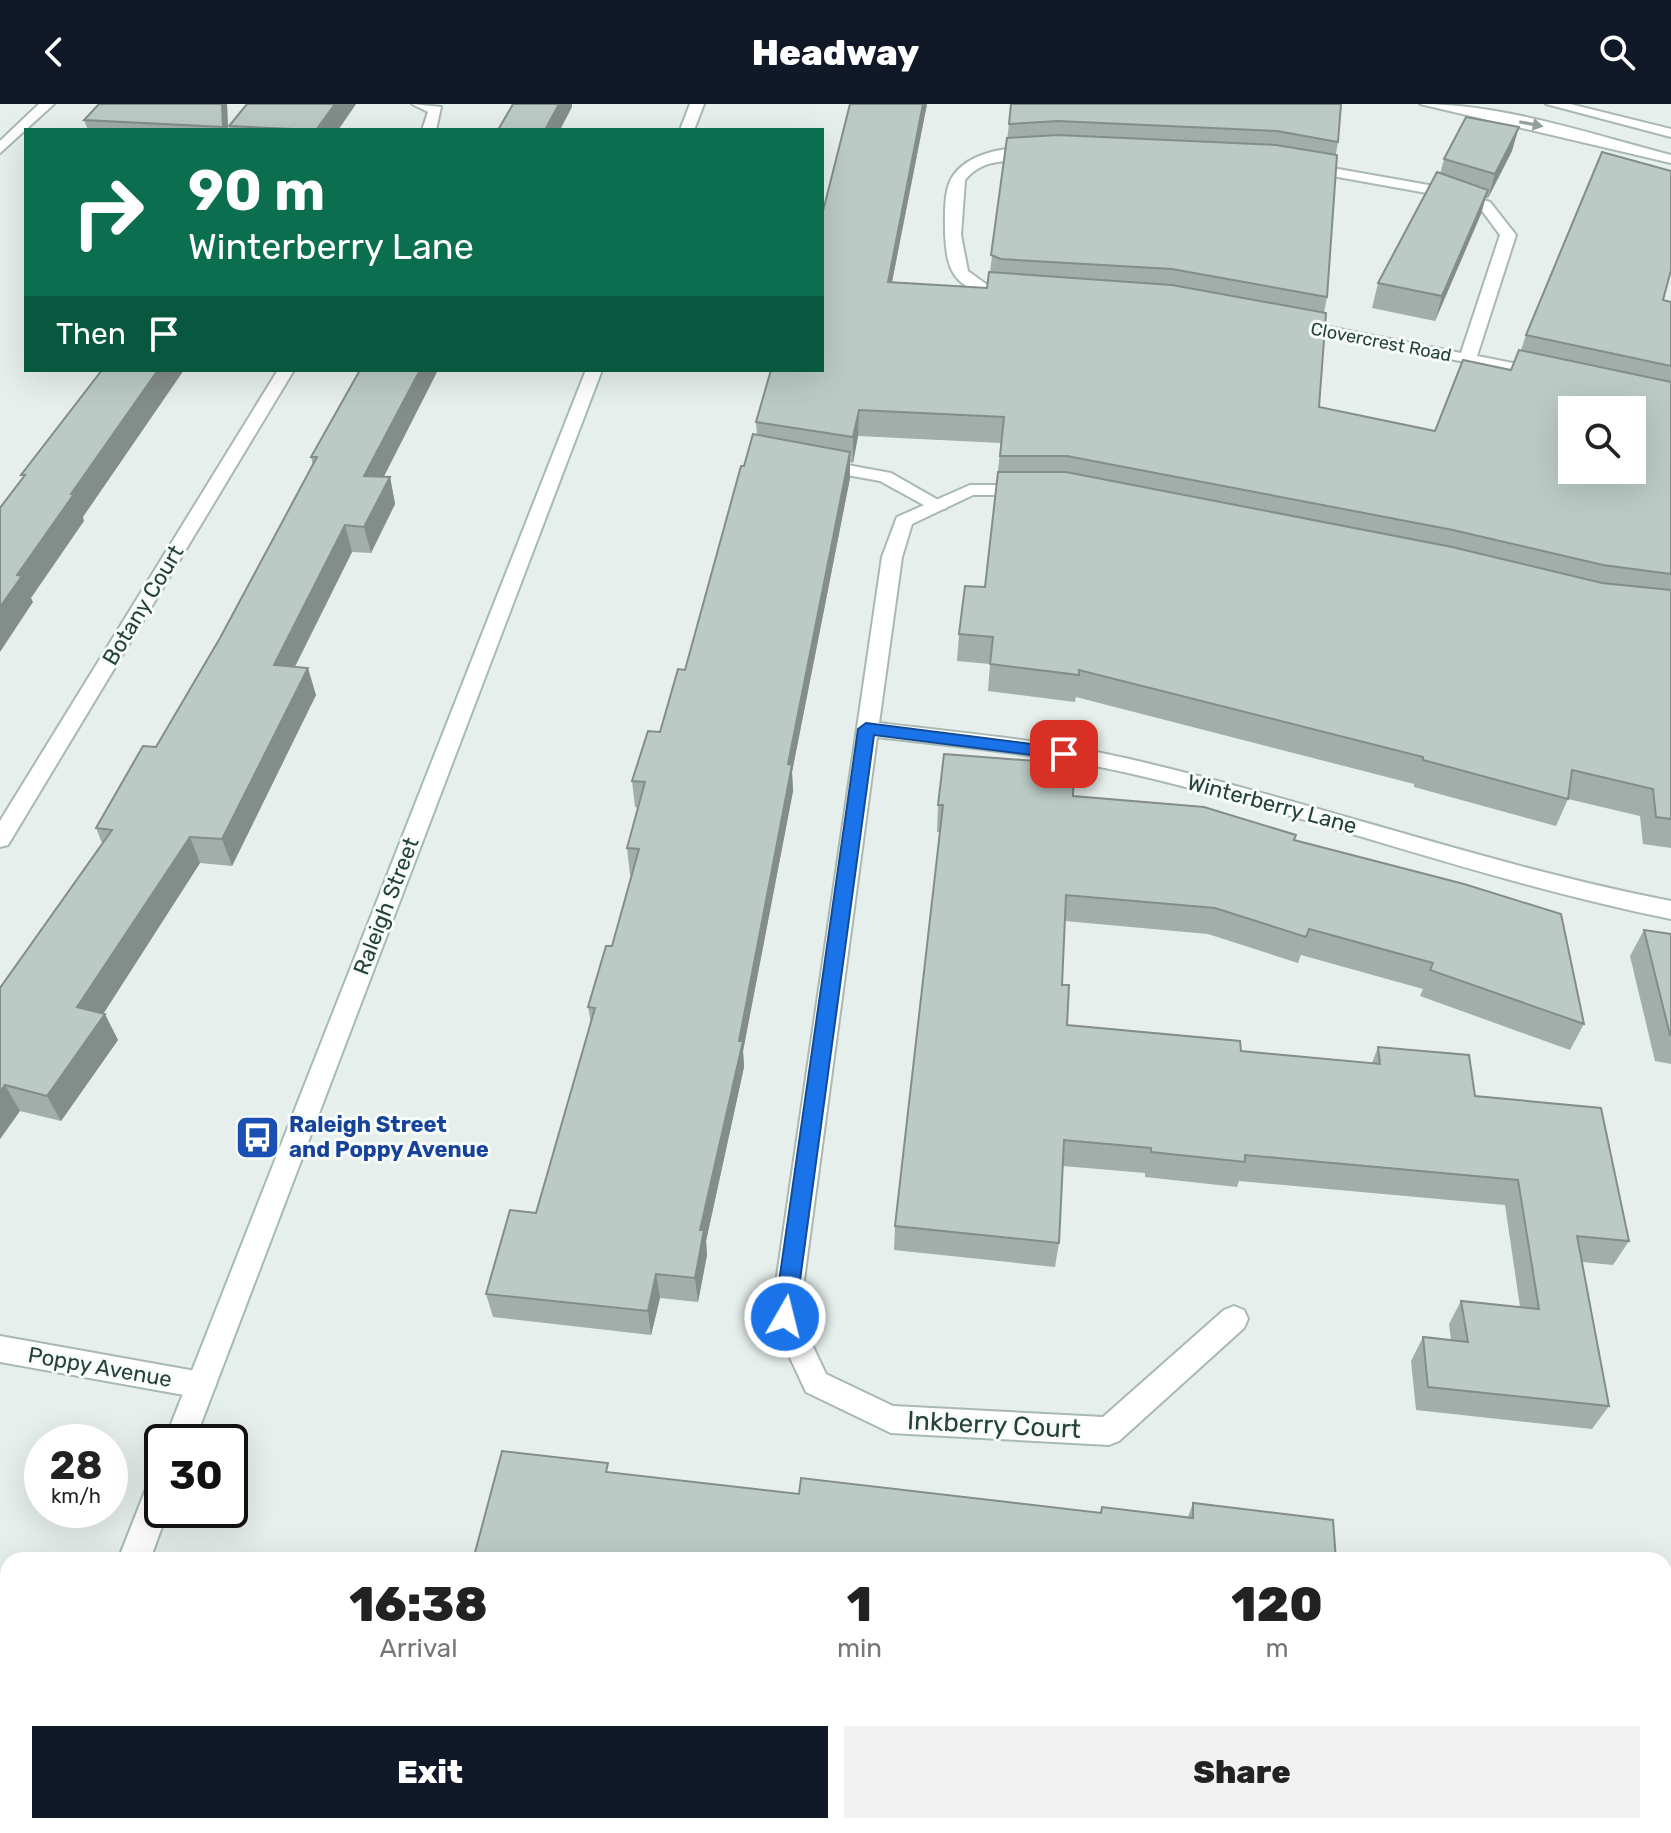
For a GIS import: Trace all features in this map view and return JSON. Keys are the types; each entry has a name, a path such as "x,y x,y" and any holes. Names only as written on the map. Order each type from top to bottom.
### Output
{"street":[{"path":"0,149 47,104"},
{"path":"419,104 436,110 430,128"},
{"path":"688,128 697,104"},
{"path":"1427,104 1545,127 1671,159"},
{"path":"1553,104 1671,133"},
{"path":"1039,294 995,292 963,278 952,257 954,189 962,173 995,155 1056,152"},
{"path":"1286,164 1440,191 1485,205 1508,235 1468,358"},
{"name":"Clovercrest Road","path":"1273,322 1562,378"},
{"name":"Botany Court","path":"0,839 285,372"},
{"name":"Raleigh Street","path":"186,1424 593,372"},
{"path":"808,463 885,477 938,505"},
{"path":"866,729 892,557 904,521 970,490 1047,490"},
{"name":"Winterberry Lane","path":"866,729 1034,748 1124,765 1297,809 1570,890 1671,910"},
{"name":"Inkberry Court","path":"866,729 785,1317 816,1383 891,1419 1109,1431 1234,1319"},
{"name":"Poppy Avenue","path":"0,1349 201,1385"},
{"path":"137,1552 146,1528"}],"building":[{"path":"99,104 222,104 223,127 84,120"},
{"path":"247,104 335,104 317,128 229,126"},
{"path":"513,104 559,104 546,128 499,128"},
{"path":"850,104 923,104 888,282 987,288 989,272 1172,285 1326,313 1319,407 1435,431 1463,360 1511,370 1519,350 1671,382 1671,574 1603,565 1453,530 1067,456 1000,456 1004,417 859,410 853,437 756,422 770,372 824,372 824,207"},
{"path":"1011,104 1341,104 1338,142 1277,131 1058,121 1009,124"},
{"path":"1466,117 1519,127 1495,174 1444,159"},
{"path":"1058,135 1276,145 1337,155 1327,297 1172,269 1001,259 991,255 1007,138"},
{"path":"1602,152 1671,171 1671,270 1663,300 1671,302 1671,366 1526,335"},
{"path":"1437,172 1488,190 1442,296 1378,283"},
{"path":"100,372 157,372 17,575 22,576 0,607 0,508 25,475 21,475"},
{"path":"359,372 419,372 364,476 390,477 364,527 345,525 274,665 308,668 222,839 190,837 77,1007 105,1014 47,1096 5,1085 0,1092 0,988 112,830 96,828 143,746 156,747 220,638 317,457 311,457"},
{"path":"753,434 850,452 788,764 792,765 739,1041 743,1041 700,1230 704,1230 695,1278 656,1274 648,1311 486,1294 510,1210 536,1213 595,1008 588,1007 606,946 612,946 639,849 627,848 645,782 632,781 648,731 660,732 678,669 685,670 741,466 744,466"},
{"path":"998,472 1066,472 1452,547 1602,583 1671,590 1671,819 1656,817 1653,789 1572,770 1568,799 1423,760 1423,757 1079,670 1079,675 990,664 993,637 959,634 965,586 985,587"},
{"path":"944,754 1074,764 1073,796 1204,807 1296,835 1294,840 1464,884 1561,914 1584,1024 1430,970 1433,963 1309,929 1306,937 1215,908 1066,895 1062,985 1069,985 1067,1025 1240,1041 1241,1051 1380,1064 1378,1047 1469,1055 1475,1096 1601,1108 1629,1241 1577,1236 1609,1406 1428,1387 1423,1337 1468,1342 1461,1301 1539,1309 1518,1180 1245,1155 1245,1162 1151,1152 1151,1148 1064,1140 1059,1243 895,1226 943,805 938,805"},
{"path":"1644,930 1671,934 1671,1035 1670,1035"},
{"path":"502,1451 608,1463 606,1472 799,1494 801,1478 1101,1513 1102,1507 1193,1518 1193,1503 1333,1520 1335,1552 475,1552"}],"place":[{"name":"Raleigh Street and Poppy Avenue","path":"258,1137"}],"route":[{"path":"785,1317 866,729 1064,754"}]}
